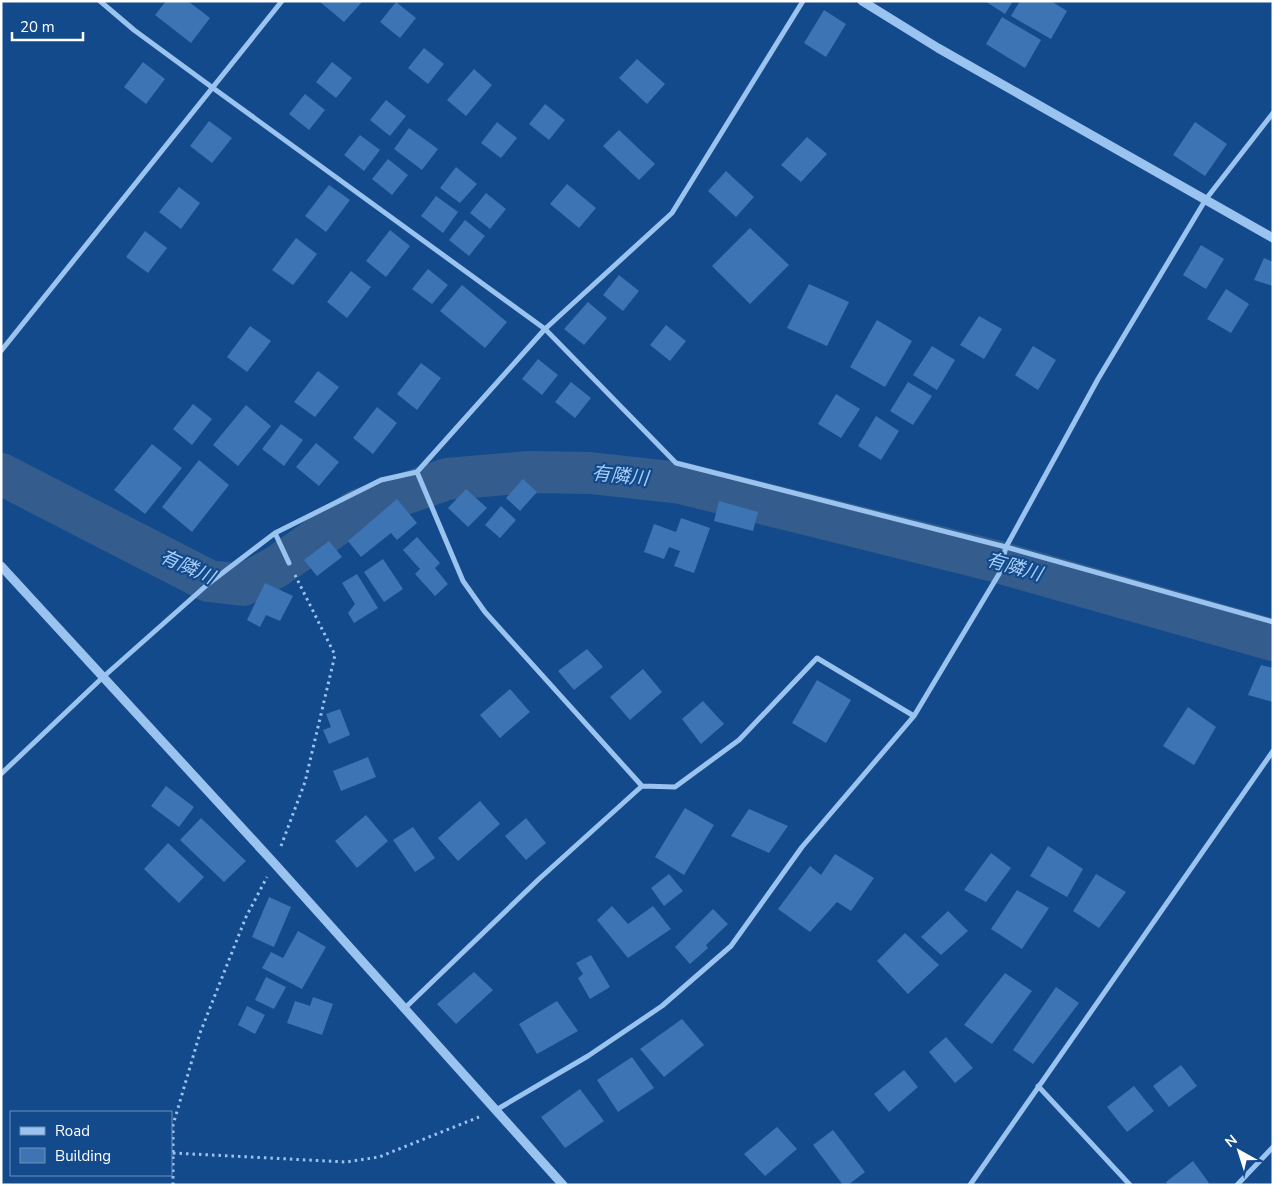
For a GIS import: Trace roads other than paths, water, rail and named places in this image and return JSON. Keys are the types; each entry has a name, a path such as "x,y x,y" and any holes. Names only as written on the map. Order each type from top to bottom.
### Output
{"street":[{"path":"100,1 134,30 545,329 676,464 1273,622"},
{"path":"1,352 282,1"},
{"path":"1,774 102,678 208,584 275,533 380,480 418,473 545,329 672,213 803,1"},
{"path":"862,1 938,48 1273,238"},
{"path":"496,1110 588,1056 662,1006 731,946 802,847 914,716 999,574 1005,550 1098,378 1206,199 1273,113"},
{"path":"418,473 463,581 485,612 642,786"},
{"path":"275,533 290,563"},
{"path":"1,566 102,678 268,856 563,1185"},
{"path":"406,1008 538,878 642,786 675,787 739,740 817,658 914,716"},
{"path":"970,1185 1273,751"},
{"path":"1038,1086 1130,1185"},
{"path":"1237,1185 1273,1147"}],"waterway":[{"name":"有隣川","path":"1,474 209,581 243,585 276,567 358,510 447,479 530,472 590,473 681,483 991,560 1273,640"}]}
